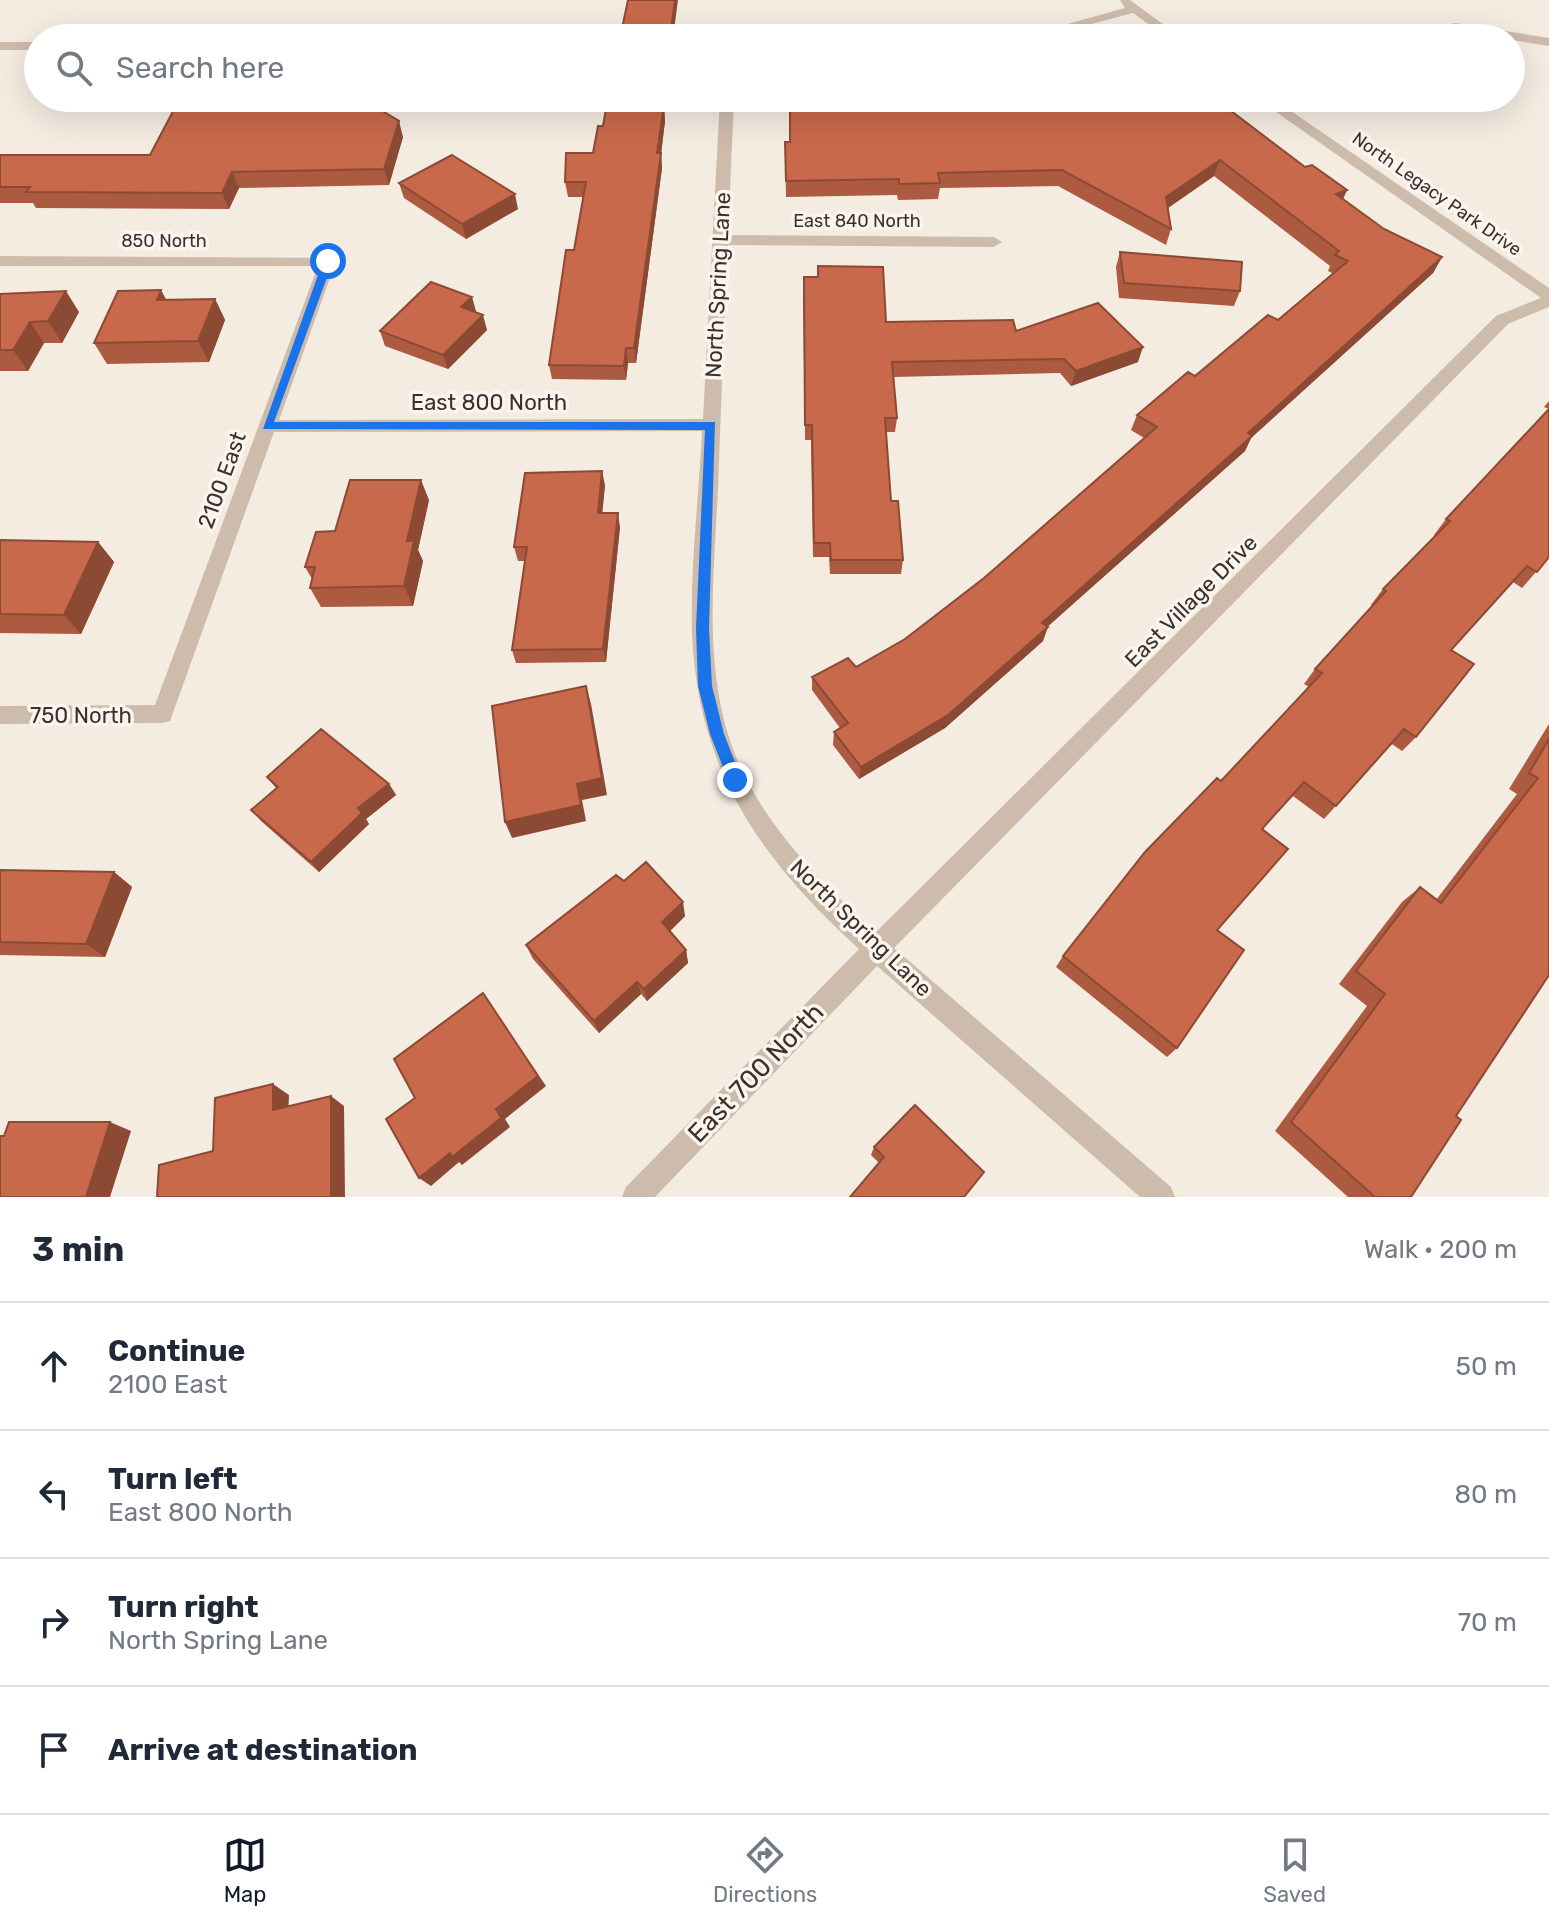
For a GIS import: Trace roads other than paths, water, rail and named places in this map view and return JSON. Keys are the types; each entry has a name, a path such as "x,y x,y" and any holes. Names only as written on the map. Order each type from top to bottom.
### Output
{"street":[{"path":"1122,0 1156,24"},
{"path":"1077,24 1134,9"},
{"path":"1525,38 1549,42"},
{"path":"0,46 24,46"},
{"name":"North Spring Lane","path":"726,112 702,628 705,686 717,734 735,780 760,821 797,871 876,949 1161,1197"},
{"name":"North Legacy Park Drive","path":"1283,112 1549,299"},
{"name":"East 840 North","path":"720,240 994,242"},
{"name":"850 North","path":"0,261 328,261"},
{"name":"2100 East","path":"162,714 328,261"},
{"name":"East Village Drive","path":"876,949 1502,320 1549,299"},
{"name":"East 800 North","path":"267,426 711,425"},
{"name":"750 North","path":"0,715 162,714"},
{"name":"East 700 North","path":"636,1197 876,949"}]}
